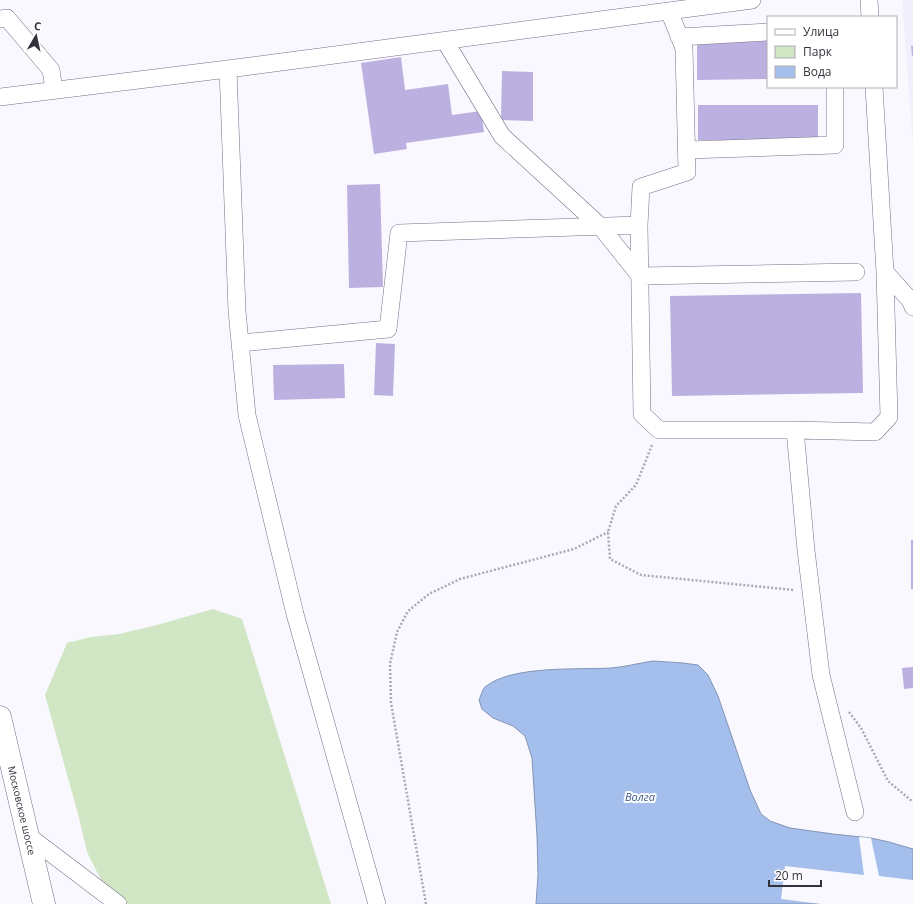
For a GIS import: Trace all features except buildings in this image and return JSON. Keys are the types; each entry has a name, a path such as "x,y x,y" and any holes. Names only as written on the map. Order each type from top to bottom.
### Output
{"main road":[{"name":"Московское шоссе","path":"0,717 44,904"}],"street":[{"path":"0,97 228,69 752,0"},
{"path":"869,0 870,16"},
{"path":"669,11 684,48 687,172 640,188 639,224 642,414 658,430 795,430 875,432 889,417 885,272 874,88"},
{"path":"0,19 7,18 51,70 54,90"},
{"path":"679,37 767,32"},
{"path":"445,41 502,136 600,226 640,276"},
{"path":"228,69 237,311 248,422 295,614 377,904"},
{"path":"687,150 835,145 835,88"},
{"path":"240,343 388,329 398,232 639,224"},
{"path":"640,276 856,272"},
{"path":"885,272 910,300 913,307"},
{"path":"795,430 806,550 821,675 855,812"},
{"path":"28,834 118,904"}],"path":[{"path":"658,430 636,485 616,506 608,532 610,559 641,575 811,591"},
{"path":"426,904 391,703 390,664 397,632 408,611 429,594 460,579 574,549 608,532"},
{"path":"848,710 861,728 888,781 913,802"}],"shaded area":[{"path":"902,0 913,0 913,146"}],"green space":[{"path":"213,609 242,619 331,904 113,904 87,852 45,695 67,643 91,637 119,634"}],"water":[{"name":"Волга","path":"653,661 698,665 708,675 718,696 750,790 761,814 770,821 790,828 871,838 913,849 913,904 536,904 538,875 537,836 532,758 525,736 513,726 493,718 482,709 479,700 483,690 485,687 497,680 511,675 528,672 563,669 611,668"}],"pier":[{"path":"859,837 871,838 879,876 913,880 913,904 821,904 781,899 785,866 864,875"}]}
